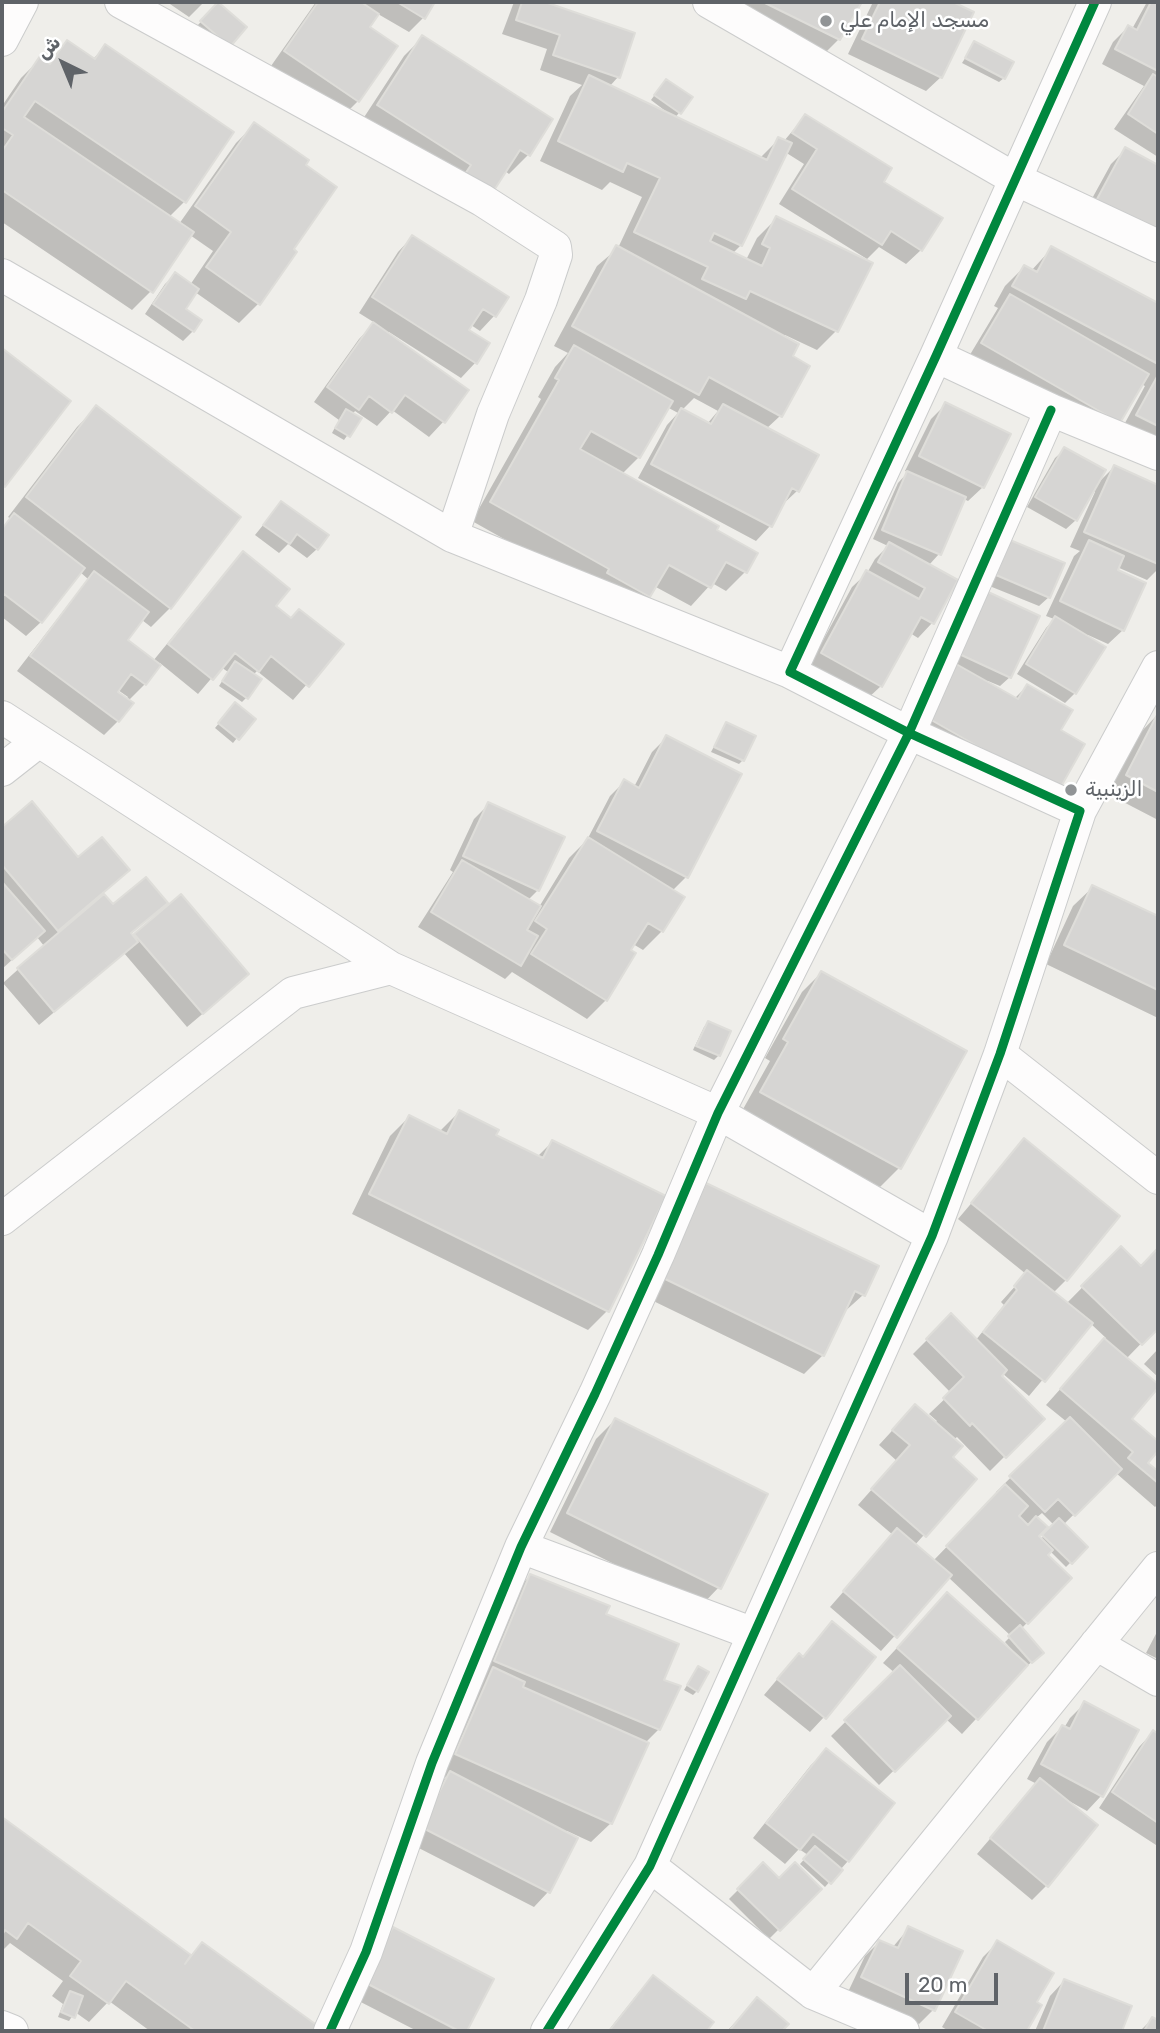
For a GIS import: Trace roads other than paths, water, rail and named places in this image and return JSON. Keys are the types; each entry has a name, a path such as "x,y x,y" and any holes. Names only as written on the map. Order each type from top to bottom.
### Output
{"street":[{"path":"2,40 22,2"},
{"path":"121,2 482,200 555,247 556,255 541,300 493,414 452,536"},
{"path":"709,2 1014,178 1158,246"},
{"path":"790,672 1095,2"},
{"path":"2,275 452,536 790,672 909,733 1080,811"},
{"path":"936,356 1051,410 1158,454"},
{"path":"330,2031 366,1952 432,1763 521,1547 658,1255 718,1113 909,733 1051,410"},
{"path":"547,2031 650,1866 754,1634 932,1236 1000,1054 1080,811 1158,667"},
{"path":"2,717 391,968 718,1113 932,1236"},
{"path":"2,770 38,741"},
{"path":"2,1219 293,993 391,968"},
{"path":"1000,1054 1158,1178"},
{"path":"521,1547 754,1634"},
{"path":"813,1993 1158,1568"},
{"path":"1096,1644 1158,1680"},
{"path":"650,1866 813,1993 903,2031"},
{"path":"2,2027 12,2031"}],"place":[{"name":"مسجد الإمام علي","path":"826,21"},
{"name":"الزينبية","path":"1071,790"}]}
